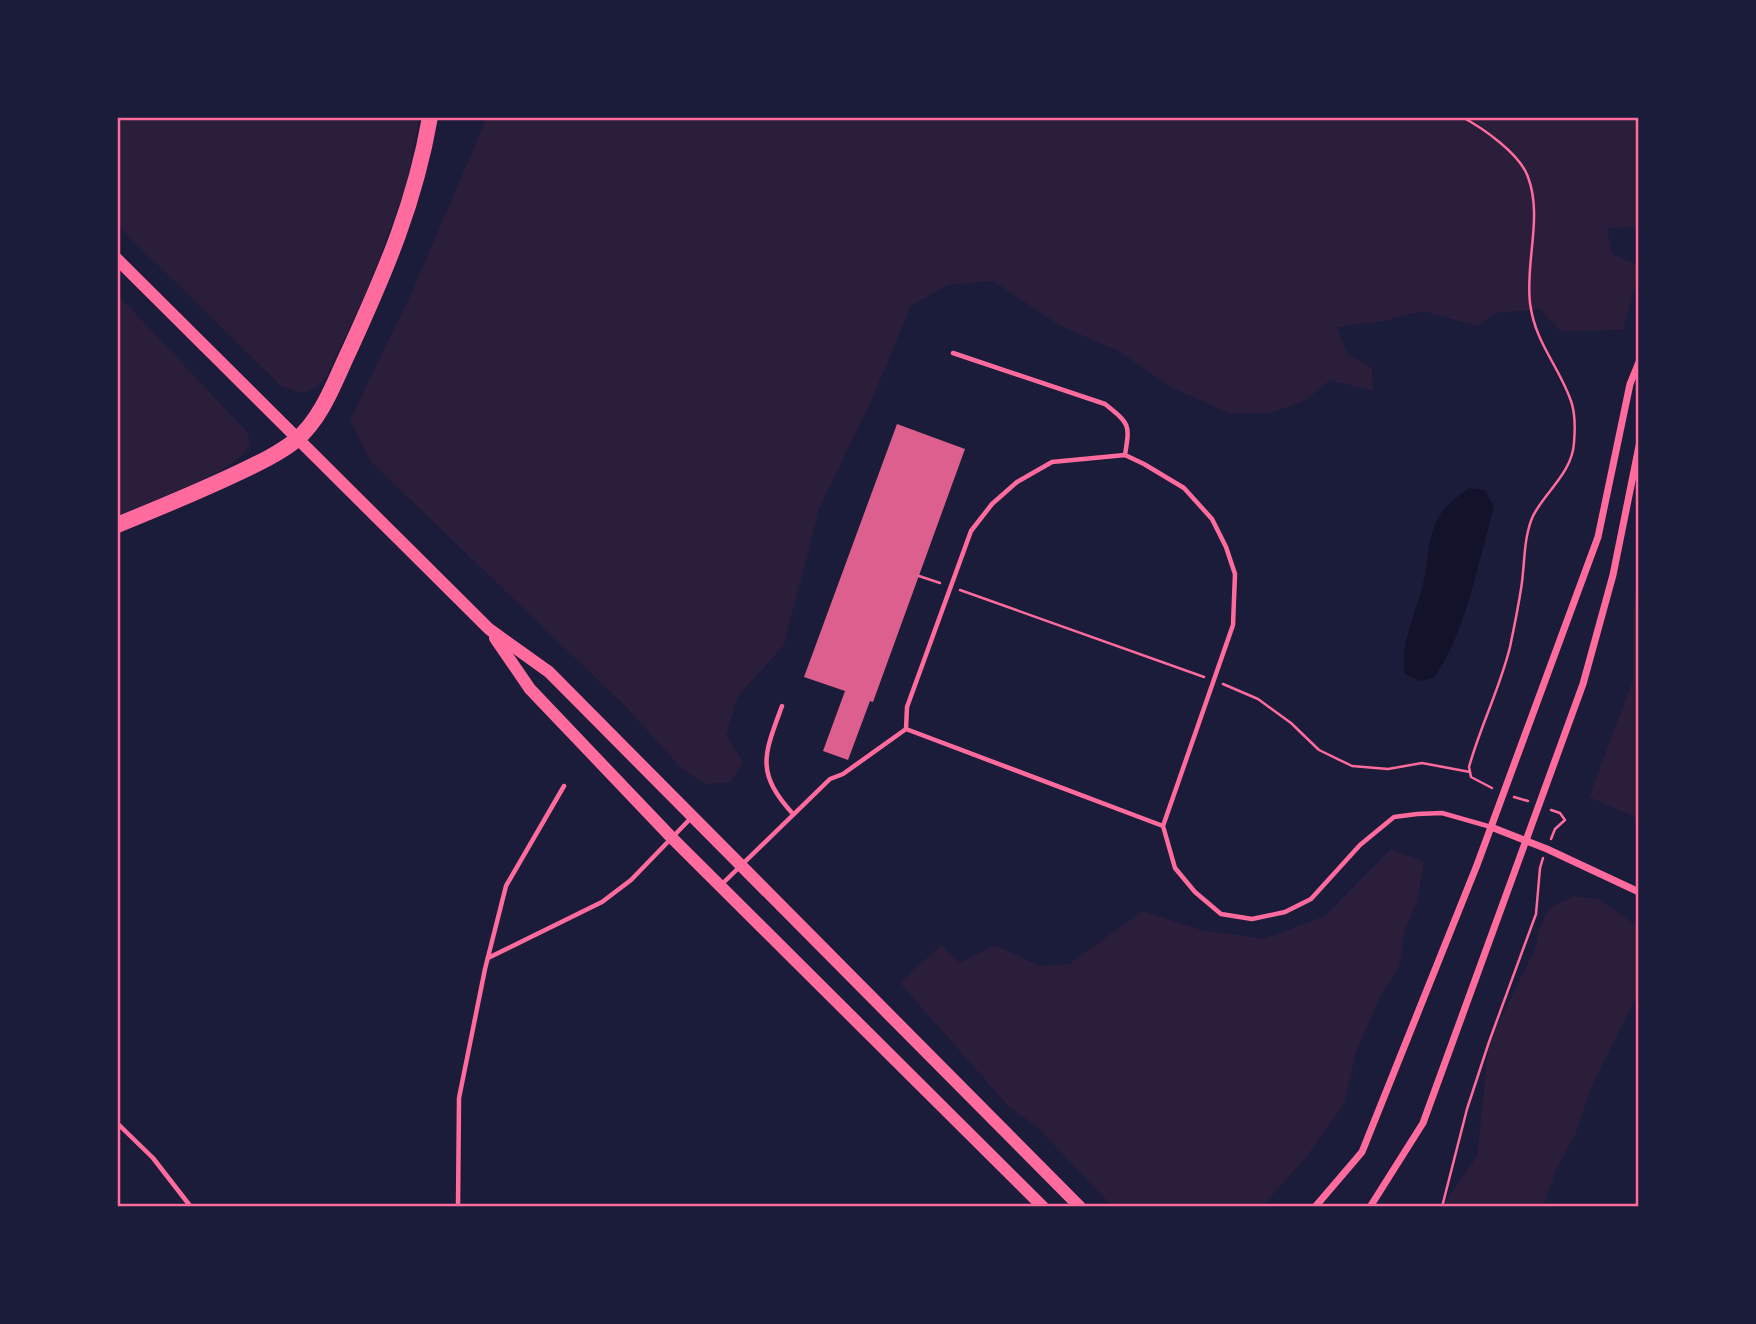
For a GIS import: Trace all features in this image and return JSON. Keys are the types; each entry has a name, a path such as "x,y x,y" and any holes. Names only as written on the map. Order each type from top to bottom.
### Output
{"highway":[{"path":"117,525 263,461 296,440 321,411 383,276 407,215 423,157 430,117"}],"main road":[{"path":"117,259 296,440 489,629 549,672 1080,1207"},
{"path":"489,629 530,690 672,838 1043,1207"}],"street":[{"path":"1315,1207 1362,1152 1491,827 1598,537 1630,384 1639,362"},
{"path":"1370,1207 1423,1123 1583,684 1613,575 1639,446"},
{"path":"1491,827 1639,891"}],"lane":[{"path":"953,353 1105,404 1122,418 1129,430 1125,455"},
{"path":"906,729 907,707 971,531 992,503 1017,482 1052,461 1125,455 1184,488 1212,519 1226,547 1235,574 1233,625 1163,826 1175,868 1195,892 1222,914 1252,919 1285,912 1311,899 1360,845 1394,817 1442,813 1491,827"},
{"path":"782,706 765,762 777,796 793,814"},
{"path":"720,886 830,779 843,774 906,729"},
{"path":"906,729 1163,826"},
{"path":"458,1207 459,1098 506,886 564,786"},
{"path":"488,958 602,902 631,880 692,818"},
{"path":"117,1123 153,1158 191,1207"}],"path":[{"path":"1442,1207 1467,1109 1536,914 1539,868 1555,830 1565,820 1560,813 1504,793 1471,777 1469,767 1509,650 1521,590 1528,534 1534,516 1571,459 1574,444 1572,403 1545,351 1530,303 1534,226 1528,174 1509,150 1462,117"},
{"path":"919,576 1214,680 1258,699 1292,723 1319,750 1352,766 1388,769 1422,763 1470,772"}],"shaded area":[{"path":"117,117 420,117 406,186 367,292 327,375 316,387 301,392 280,385 117,225"},
{"path":"485,117 1639,117 1639,223 1636,227 1607,228 1612,254 1639,266 1639,269 1623,330 1560,331 1540,309 1495,313 1477,326 1423,311 1383,321 1337,327 1347,353 1372,368 1373,391 1330,380 1306,400 1270,413 1230,414 1171,387 1120,352 1059,325 993,281 948,285 911,306 869,406 819,508 784,645 738,696 726,735 743,762 731,782 705,784 681,768 626,707 370,461 350,420 411,294"},
{"path":"117,294 246,431 249,441 240,457 227,467 117,516"},
{"path":"1469,488 1484,490 1494,506 1455,640 1434,678 1420,681 1405,674 1404,662 1410,624 1425,575 1431,535 1442,512"},
{"path":"1639,586 1639,819 1589,797 1633,680 1633,607"},
{"path":"1391,849 1424,862 1417,902 1405,929 1399,967 1381,995 1356,1052 1344,1104 1305,1159 1261,1207 1113,1207 1036,1126 1009,1107 900,983 941,945 960,963 995,945 1040,966 1069,964 1143,911 1201,930 1264,939 1325,916"},
{"path":"1574,896 1599,899 1639,928 1639,991 1592,1085 1575,1135 1556,1170 1543,1207 1437,1207 1443,1205 1477,1156 1489,1042 1536,947 1539,930 1548,909"}],"building":[{"path":"897,424 965,449 873,702 870,701 848,760 823,751 845,691 804,677"}]}
